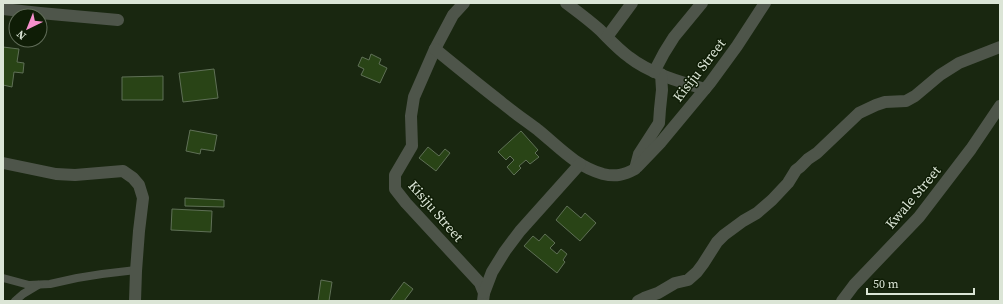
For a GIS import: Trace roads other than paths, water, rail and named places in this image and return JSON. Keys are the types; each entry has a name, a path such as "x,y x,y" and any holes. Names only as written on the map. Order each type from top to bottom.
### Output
{"street":[{"name":"Kisiju Street","path":"464,3 453,15 434,49 414,97 411,116 412,146 394,175 395,189 406,203 480,283 484,297"},
{"path":"566,3 594,25 630,58 642,66 686,84 705,89"},
{"path":"607,37 632,3"},
{"path":"434,49 538,130 570,158 604,174 616,176 625,174 635,169 639,154 660,123 662,90 657,73 664,53 674,37 702,3"},
{"name":"Kisiju Street","path":"635,169 661,142 705,89 737,46 765,3"},
{"path":"3,9 118,20"},
{"path":"638,301 675,284 688,280 703,264 717,242 724,235 757,213 772,200 788,183 796,170 817,153 859,113 885,102 906,101 915,96 940,75 959,64 1000,47"},
{"name":"Kwale Street","path":"842,301 854,285 919,217 971,149 1000,106"},
{"path":"3,163 56,174 75,175 123,171 133,178 139,185 143,198 139,231 135,301"},
{"path":"484,297 492,272 505,251 520,231 580,164"}],"lane":[{"path":"3,278 29,285 50,284 77,278 136,270"},
{"path":"14,301 38,284"}]}
